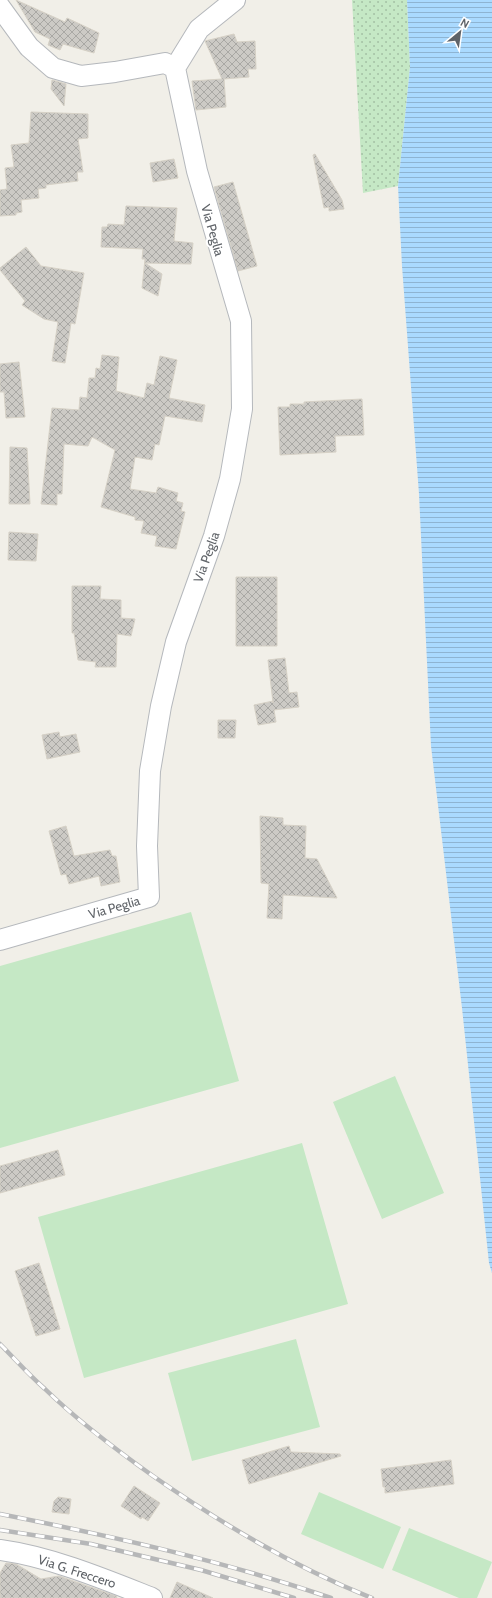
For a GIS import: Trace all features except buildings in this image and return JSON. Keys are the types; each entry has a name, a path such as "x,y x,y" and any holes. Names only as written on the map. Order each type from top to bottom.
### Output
{"street":[{"path":"0,7 29,47 53,68 81,76 115,72 165,63 176,68 199,30 235,0"},
{"name":"Via Peglia","path":"0,940 149,897 146,846 150,770 161,706 176,642 214,536 230,479 242,408 240,321 197,171 176,68"},
{"name":"Via G. Freccero","path":"0,1550 23,1553 110,1581 152,1598"}],"green space":[{"path":"352,0 407,0 410,67 398,186 363,193"},
{"path":"191,912 239,1081 0,1148 0,966"},
{"path":"395,1076 444,1193 382,1219 333,1102"},
{"path":"302,1143 348,1304 84,1378 38,1217"},
{"path":"296,1339 320,1427 192,1461 168,1373"},
{"path":"319,1492 401,1527 383,1569 301,1534"},
{"path":"409,1528 492,1562 477,1598 459,1598 392,1570"}],"water":[{"path":"407,0 492,0 492,1273 489,1263 462,1008 431,746 419,494 402,266 398,186 410,67"}],"railway":[{"path":"0,1344 33,1378 70,1412 111,1445 179,1494 232,1528 259,1543 315,1573 372,1598"},
{"path":"0,1514 167,1550 250,1572 331,1598"},
{"path":"0,1530 91,1544 201,1570 294,1598"}]}
